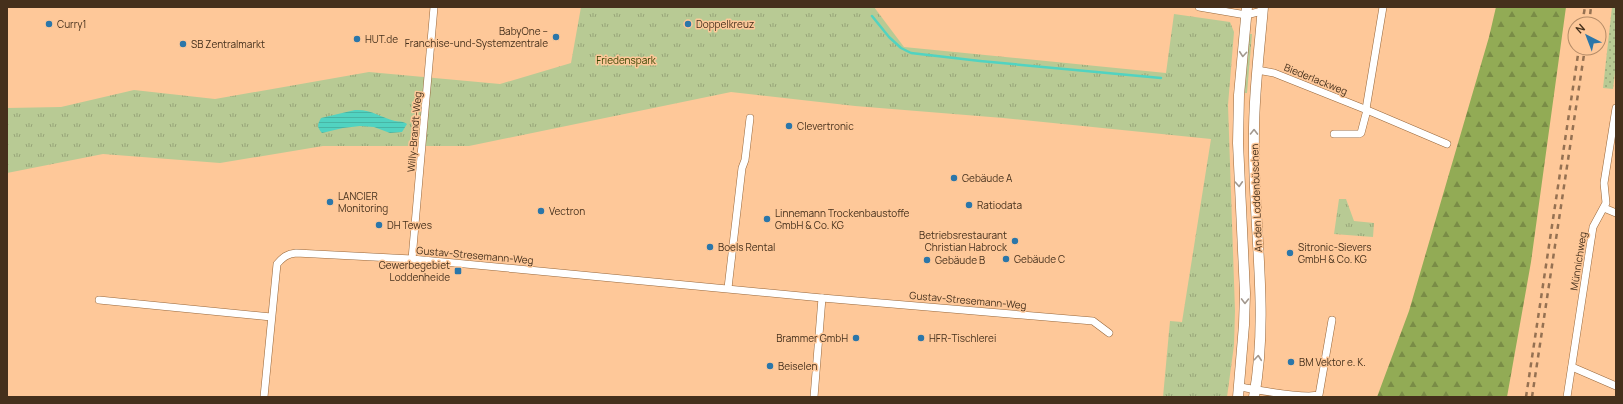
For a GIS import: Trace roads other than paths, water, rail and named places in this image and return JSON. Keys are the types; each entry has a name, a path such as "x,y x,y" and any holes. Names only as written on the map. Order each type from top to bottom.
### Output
{"main road":[{"name":"An den Loddenbüschen","path":"1255,393 1261,331 1260,273 1254,149 1260,8"},
{"name":"An den Loddenbüschen","path":"1239,392 1245,293 1238,143 1239,95 1247,11"}],"street":[{"name":"Willy-Brandt-Weg","path":"412,259 434,7"},
{"path":"1199,7 1247,11 1260,8"},
{"path":"1334,134 1361,133 1383,7"},
{"name":"Biederlackweg","path":"1257,70 1274,73 1447,144"},
{"name":"Münnichweg","path":"1567,397 1593,227 1606,203 1604,183 1616,108"},
{"path":"728,288 742,168 745,160 750,118"},
{"path":"1604,208 1616,214"},
{"name":"Gustav-Stresemann-Weg","path":"264,397 277,264 288,254 296,252 412,259 822,298 1093,321 1109,333"},
{"path":"814,397 822,298"},
{"path":"98,300 271,317"},
{"name":"An den Loddenbüschen","path":"1239,392 1312,396 1319,395 1332,320"},
{"path":"1572,367 1616,386"}],"water":[{"path":"355,110 371,112 407,124 402,132 390,133 374,127 360,126 322,133 319,129 318,124 321,118"}],"waterway":[{"path":"872,16 889,37 901,48 911,53 1161,78"}],"railway":[{"path":"1583,16 1585,7"},
{"path":"1590,16 1591,7"},
{"path":"1526,397 1578,56"},
{"path":"1532,397 1584,56"}],"place":[{"name":"Curry1","path":"49,24"},
{"name":"Doppelkreuz","path":"688,24"},
{"name":"BabyOne – Franchise-und-Systemzentrale","path":"556,37"},
{"name":"HUT.de","path":"357,39"},
{"name":"SB Zentralmarkt","path":"183,44"},
{"name":"Clevertronic","path":"789,126"},
{"name":"Gebäude A","path":"954,178"},
{"name":"LANCIER Monitoring","path":"330,202"},
{"name":"Ratiodata","path":"969,205"},
{"name":"Vectron","path":"541,211"},
{"name":"Linnemann Trockenbaustoffe GmbH & Co. KG","path":"767,219"},
{"name":"DH Tewes","path":"379,225"},
{"name":"Betriebsrestaurant Christian Habrock","path":"1015,241"},
{"name":"Boels Rental","path":"710,247"},
{"name":"Sitronic-Sievers GmbH & Co. KG","path":"1290,253"},
{"name":"Gebäude C","path":"1006,259"},
{"name":"Gebäude B","path":"927,260"},
{"name":"Gewerbegebiet Loddenheide","path":"458,271"},
{"name":"Brammer GmbH","path":"856,338"},
{"name":"HFR-Tischlerei","path":"921,338"},
{"name":"BM Vektor e. K.","path":"1291,362"},
{"name":"Beiselen","path":"770,366"}],"park label":[{"name":"Friedenspark","path":"626,60"}]}
